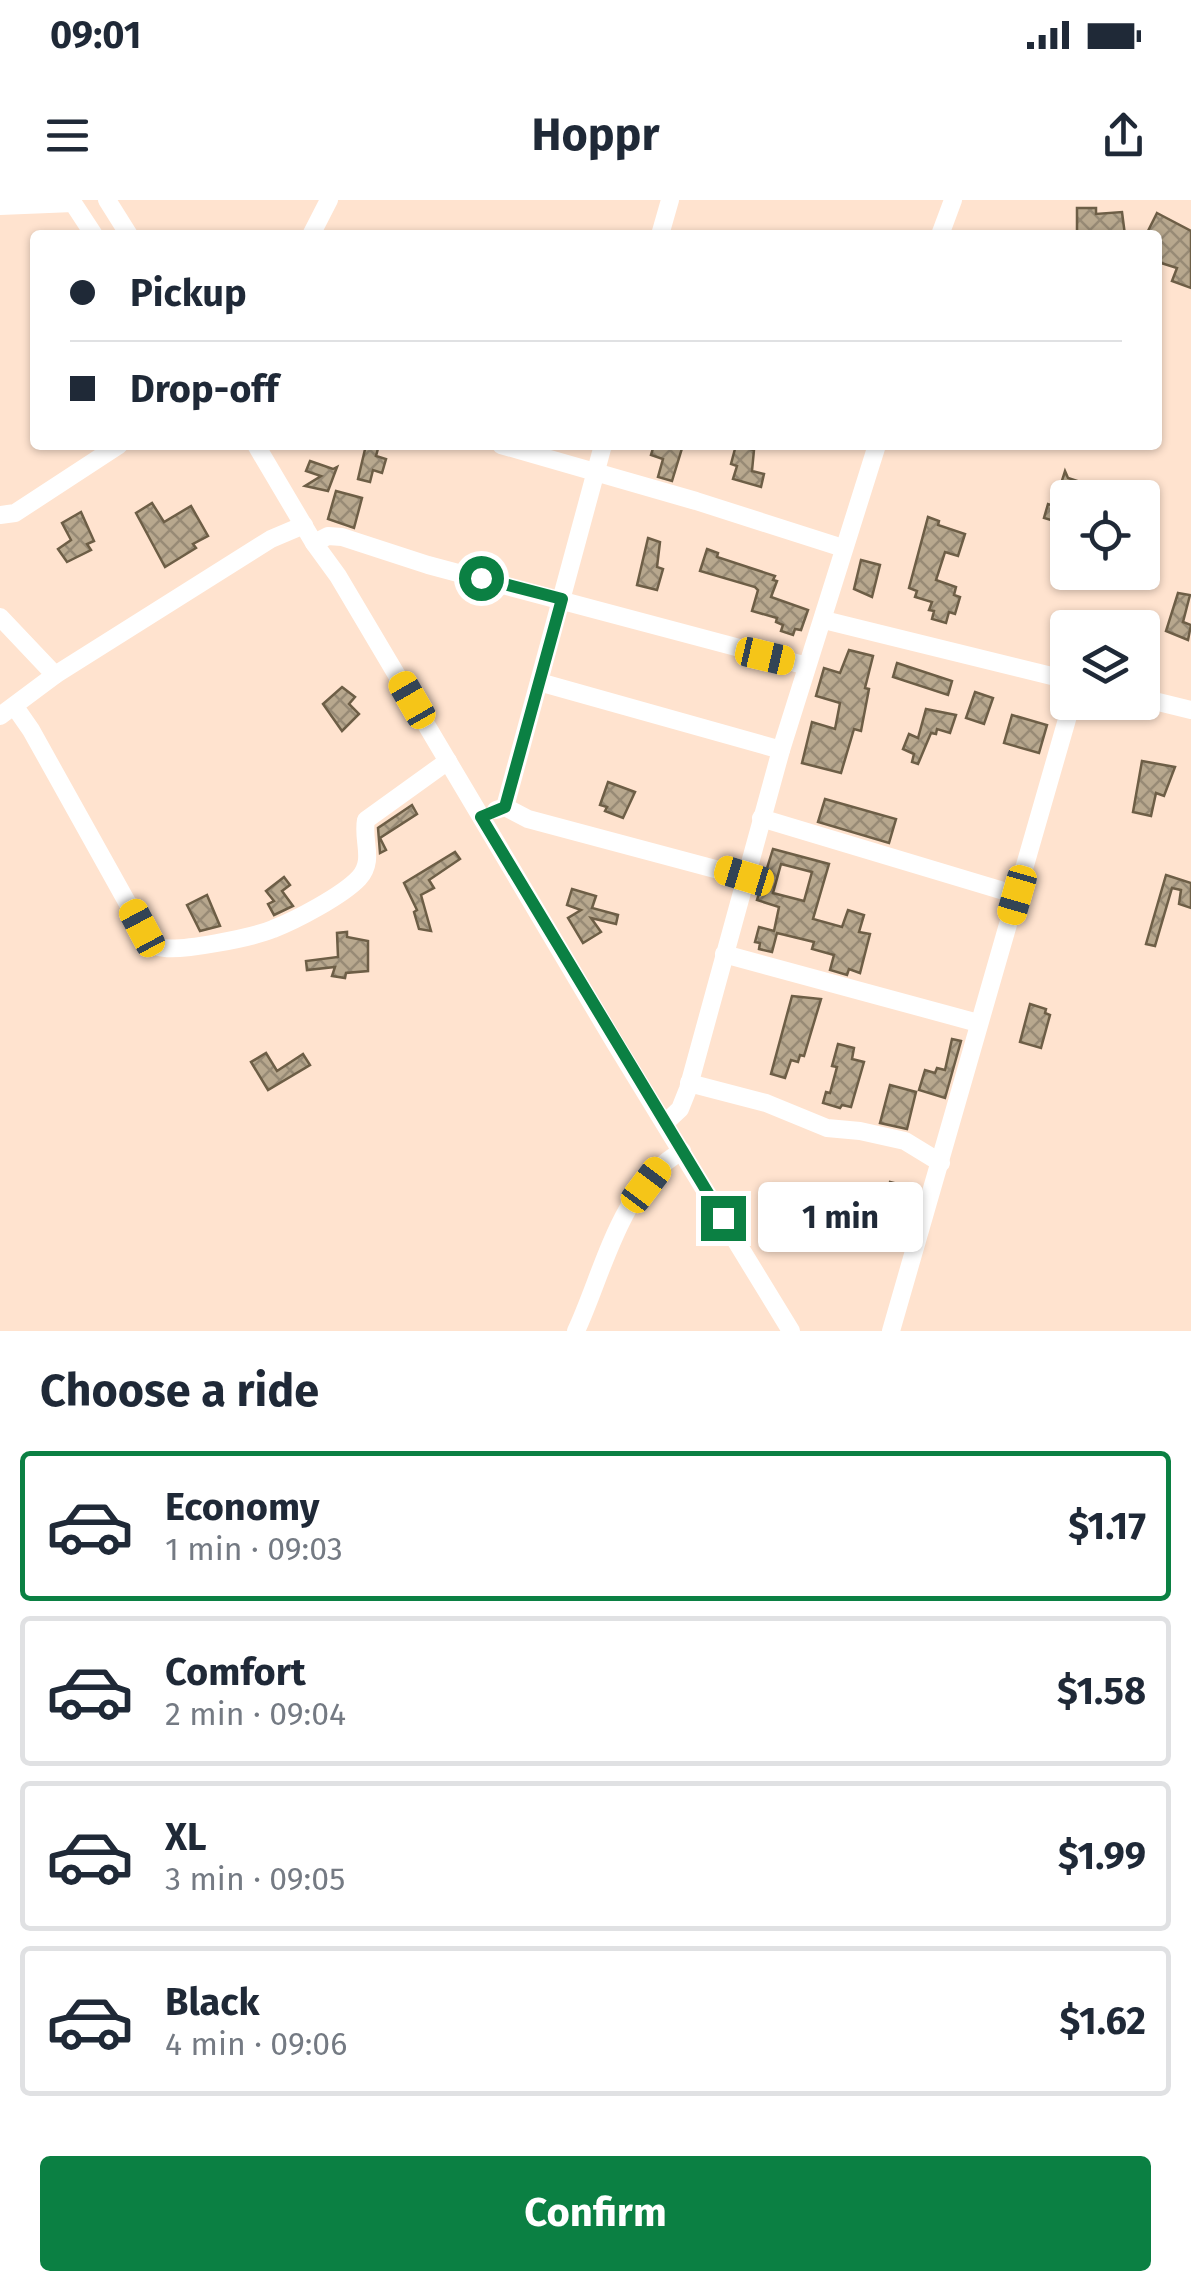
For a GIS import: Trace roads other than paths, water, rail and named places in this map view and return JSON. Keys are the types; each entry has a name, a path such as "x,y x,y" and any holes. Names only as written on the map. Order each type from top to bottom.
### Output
{"street":[{"path":"107,200 126,230"},
{"path":"314,230 329,200"},
{"path":"661,230 670,200"},
{"path":"942,230 952,200"},
{"path":"0,206 70,202 91,230"},
{"path":"0,515 15,514 111,450"},
{"path":"259,450 791,1331"},
{"path":"519,450 696,500 843,548"},
{"path":"505,807 602,450"},
{"path":"665,1123 680,1109 690,1083 744,876 875,450"},
{"path":"304,526 271,539 56,675 7,711 32,730 147,938 158,947 179,948 267,932 346,888 360,877 367,864 365,824 370,815 448,761"},
{"path":"314,542 328,536 342,537 428,564 807,666"},
{"path":"0,617 56,675"},
{"path":"824,620 1050,676"},
{"path":"539,682 781,750"},
{"path":"1160,702 1191,710"},
{"path":"891,1331 1067,720"},
{"path":"481,817 505,807"},
{"path":"505,807 528,819 744,876"},
{"path":"761,818 1017,895"},
{"path":"724,954 978,1023"},
{"path":"690,1083 766,1104 826,1128 906,1142 940,1164"},
{"path":"576,1331 621,1222 660,1166 682,1151"}]}
